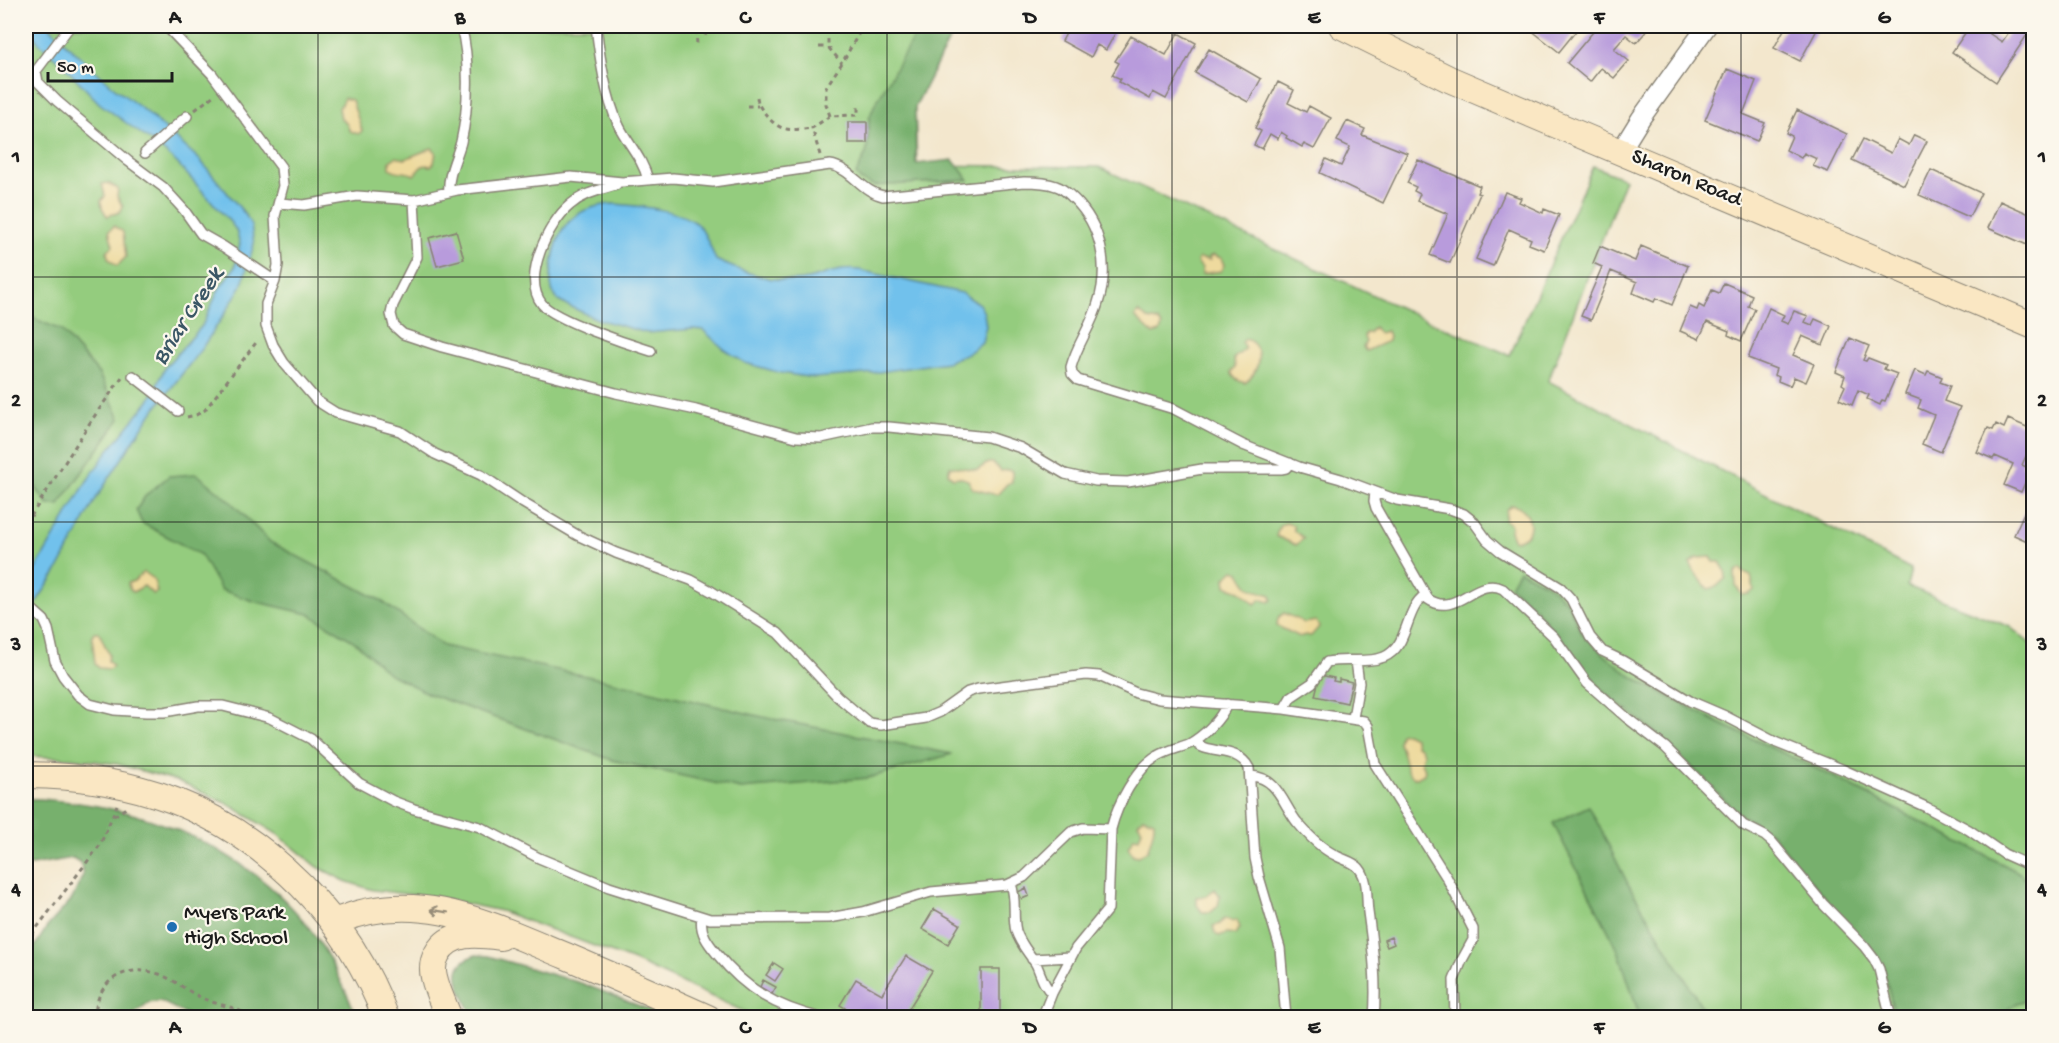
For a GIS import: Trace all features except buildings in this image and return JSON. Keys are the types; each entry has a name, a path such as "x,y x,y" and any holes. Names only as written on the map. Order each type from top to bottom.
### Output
{"street":[{"name":"Sharon Road","path":"1342,26 1453,80 2034,326"},
{"path":"1620,152 1641,118 1707,26"},
{"path":"26,775 58,775 112,782 160,795 195,808 243,835 268,854 314,898 335,922 366,970 386,1017"},
{"path":"335,922 360,912 384,907 433,910 470,917 505,929 708,1017"},
{"path":"449,1017 432,969 436,956 445,944 459,936 479,935 543,947"}],"lane":[{"path":"166,26 223,87 281,166 284,181 275,216 278,259 275,281 265,309 266,326 288,369 306,392 322,405 336,413 400,431 435,454 481,475 577,535 616,553 691,580 711,591 778,633 838,697 864,720 873,724 881,725 931,716 968,692 978,689 1086,675 1099,676 1151,698 1284,709 1353,718 1367,724 1375,764 1447,878 1473,929 1473,940 1454,980 1455,1017"},
{"path":"449,192 449,180 464,125 467,60 461,26"},
{"path":"596,26 612,108 648,180"},
{"path":"68,28 36,71 36,78 50,95 128,161 163,187 184,210 201,234 275,281"},
{"path":"145,153 187,116"},
{"path":"279,203 304,205 357,196 414,200 449,192 571,177 618,182 673,178 707,182 722,181 823,165 838,166 873,193 884,196 1024,182 1045,183 1063,189 1090,218 1098,238 1103,266 1098,304 1072,363 1072,371 1076,379 1092,386 1174,409 1243,446 1290,463 1375,492 1464,514 1493,546 1562,588 1571,599 1590,637 1602,651 1690,701 1777,743 1844,770 1953,820 2014,859 2024,863 2034,863"},
{"path":"618,182 616,185 577,200 557,219 537,259 537,293 543,305 554,312 601,334 651,351"},
{"path":"414,200 417,257 393,305 392,319 394,326 400,332 434,344 616,393 696,410 796,436 821,438 889,427 988,437 1021,448 1065,474 1086,480 1128,482 1203,469 1281,469 1286,468 1290,463"},
{"path":"133,375 178,411"},
{"path":"1375,492 1376,508 1431,602 1445,605 1462,600 1492,585 1503,589 1520,603 1558,642 1587,683 1665,747 1740,822 1767,838 1780,852 1874,959 1879,969 1891,1017"},
{"path":"1284,709 1291,697 1312,682 1327,662 1381,658 1392,652 1401,638 1415,604 1425,595"},
{"path":"26,604 39,614 48,629 53,656 58,668 78,695 90,704 114,710 155,712 198,706 223,706 270,718 311,740 359,783 393,801 480,827 539,858 609,887 702,917 717,919 829,918 863,912 931,892 1011,884 1024,877 1071,832 1083,828 1111,829"},
{"path":"1353,718 1359,683 1356,661"},
{"path":"1042,1017 1071,957 1109,906 1111,829 1127,793 1143,768 1159,756 1194,741 1223,713 1227,705"},
{"path":"1194,741 1198,746 1228,752 1248,765 1251,776 1255,858 1280,948 1286,1017"},
{"path":"1251,776 1269,781 1305,831 1331,853 1355,864 1361,871 1367,890 1375,964 1374,1017"},
{"path":"1011,884 1015,899 1016,930 1046,987 1052,993"},
{"path":"702,917 702,928 708,942 752,990 782,1006 821,1017"},
{"path":"1032,959 1071,957"}],"path":[{"path":"696,30 702,26"},
{"path":"830,116 826,104 826,87 863,26"},
{"path":"696,30 707,35"},
{"path":"696,30 697,45"},
{"path":"828,39 828,47 842,63"},
{"path":"819,46 828,47"},
{"path":"187,116 223,87"},
{"path":"757,97 758,106 774,125 784,130 812,128 830,116 858,115 858,104"},
{"path":"747,106 758,106"},
{"path":"812,128 823,165"},
{"path":"178,411 191,417 205,410 254,343 269,335"},
{"path":"26,524 122,376 127,373 133,375"},
{"path":"26,942 100,845 117,804"},
{"path":"112,820 120,810 131,808"},
{"path":"95,1017 99,995 106,984 119,975 138,971 159,974 199,996 240,1010 251,1017"}],"green space":[{"path":"26,26 956,26 915,107 917,165 1099,167 1435,324 1510,355 1593,166 1625,179 1548,381 1911,569 1907,586 2010,627 2033,646 2033,1017 756,1017 634,961 501,911 439,898 373,890 345,881 318,867 277,834 228,804 178,781 117,764 71,758 26,756"},
{"path":"920,26 956,26 915,107 916,164 953,160 969,180 874,186 860,180 856,174 867,151 869,119 874,106"},
{"path":"26,317 61,330 99,374 120,419 59,505 48,505 26,474"},
{"path":"197,474 229,500 270,542 380,600 443,646 596,678 763,717 952,754 868,778 741,789 612,760 429,694 388,673 355,642 309,614 253,601 221,590 201,555 142,523 136,510 146,495 169,476"},
{"path":"1519,570 1548,585 1567,602 1582,633 1634,678 1721,724 1834,777 2018,872 2033,884 2033,998 2017,1003 1997,1017 1895,1017 1883,967 1771,833 1738,813 1651,729 1604,692 1533,606 1510,586"},
{"name":"Myers Park High School","path":"26,799 97,806 132,814 166,825 230,857 260,878 310,929 330,960 357,1017 192,1017 160,1001 148,1003 130,1017 26,1017 26,960 47,927 72,899 83,875 81,863 73,858 26,864"},
{"path":"1589,806 1628,884 1708,1017 1640,1017 1618,950 1553,823"},
{"path":"476,955 488,956 581,983 668,1017 473,1017 458,982 458,973 460,966 466,960"}],"sand":[{"path":"344,98 352,100 362,131 358,134 350,131 341,119 339,108"},
{"path":"432,148 436,152 434,163 431,166 423,166 414,175 390,168 390,161 396,157 405,159"},
{"path":"108,183 118,189 117,196 123,207 120,212 107,216 101,201 105,196 102,184"},
{"path":"114,226 123,232 126,257 117,266 108,258 107,251 113,246 109,231"},
{"path":"1213,255 1221,258 1224,265 1221,271 1202,274 1202,268 1197,262 1199,258 1210,260 1209,257"},
{"path":"1138,312 1148,319 1158,321 1162,326 1160,332 1153,334 1135,317"},
{"path":"1374,327 1379,333 1387,331 1388,341 1366,351 1363,347 1366,342 1365,333 1369,333"},
{"path":"1246,339 1256,347 1258,360 1254,373 1245,383 1236,379 1231,372 1235,368 1234,358 1245,349 1242,342"},
{"path":"988,463 993,463 1001,471 1012,471 1012,482 997,495 973,489 968,480 953,478 948,473 950,466 977,470"},
{"path":"1512,505 1524,512 1530,523 1527,534 1514,541 1510,531 1511,525 1505,520 1506,510"},
{"path":"1286,523 1293,525 1294,531 1304,538 1296,545 1276,536 1280,525"},
{"path":"1711,557 1714,562 1720,562 1725,570 1726,578 1716,587 1708,589 1690,563 1697,558"},
{"path":"1741,569 1751,576 1754,590 1749,594 1742,595 1736,586 1735,573"},
{"path":"1234,570 1240,572 1248,586 1271,595 1272,600 1269,602 1261,599 1255,604 1240,591 1226,586 1225,578"},
{"path":"144,572 154,579 157,592 153,594 144,586 133,592 129,588 128,583"},
{"path":"1284,613 1304,623 1316,621 1319,627 1311,636 1300,637 1277,626 1278,618"},
{"path":"94,632 99,632 109,655 108,661 113,666 109,669 99,668 95,664 92,636"},
{"path":"1406,733 1414,737 1416,745 1423,753 1421,763 1425,769 1424,774 1417,778 1412,776 1406,768 1398,743 1400,734"},
{"path":"1143,817 1154,821 1153,832 1148,850 1139,856 1133,855 1128,847 1134,837 1139,838 1142,829 1138,823"},
{"path":"1215,889 1220,896 1218,906 1211,912 1202,912 1197,905 1197,897 1206,896"},
{"path":"1225,918 1233,922 1237,920 1240,928 1235,934 1227,933 1219,936 1215,933 1213,926 1220,924"}],"water":[{"path":"26,26 49,26 112,86 145,111 199,159 245,214 251,225 254,244 242,285 222,318 149,417 97,497 57,571 26,618 26,585 87,481 149,401 166,366 202,326 219,289 235,267 240,244 236,230 231,223 177,163 99,103 39,43"},
{"path":"614,204 659,209 691,220 704,234 716,260 761,276 797,280 838,271 859,270 962,293 979,304 984,313 986,326 982,342 970,352 947,362 865,374 814,378 781,373 745,363 724,349 703,330 647,333 597,319 556,298 551,286 554,253 563,230 577,215 588,209"}],"place":[{"name":"Myers Park High School","path":"172,927"}],"water label":[{"name":"Briar Creek","path":"189,317"}]}
